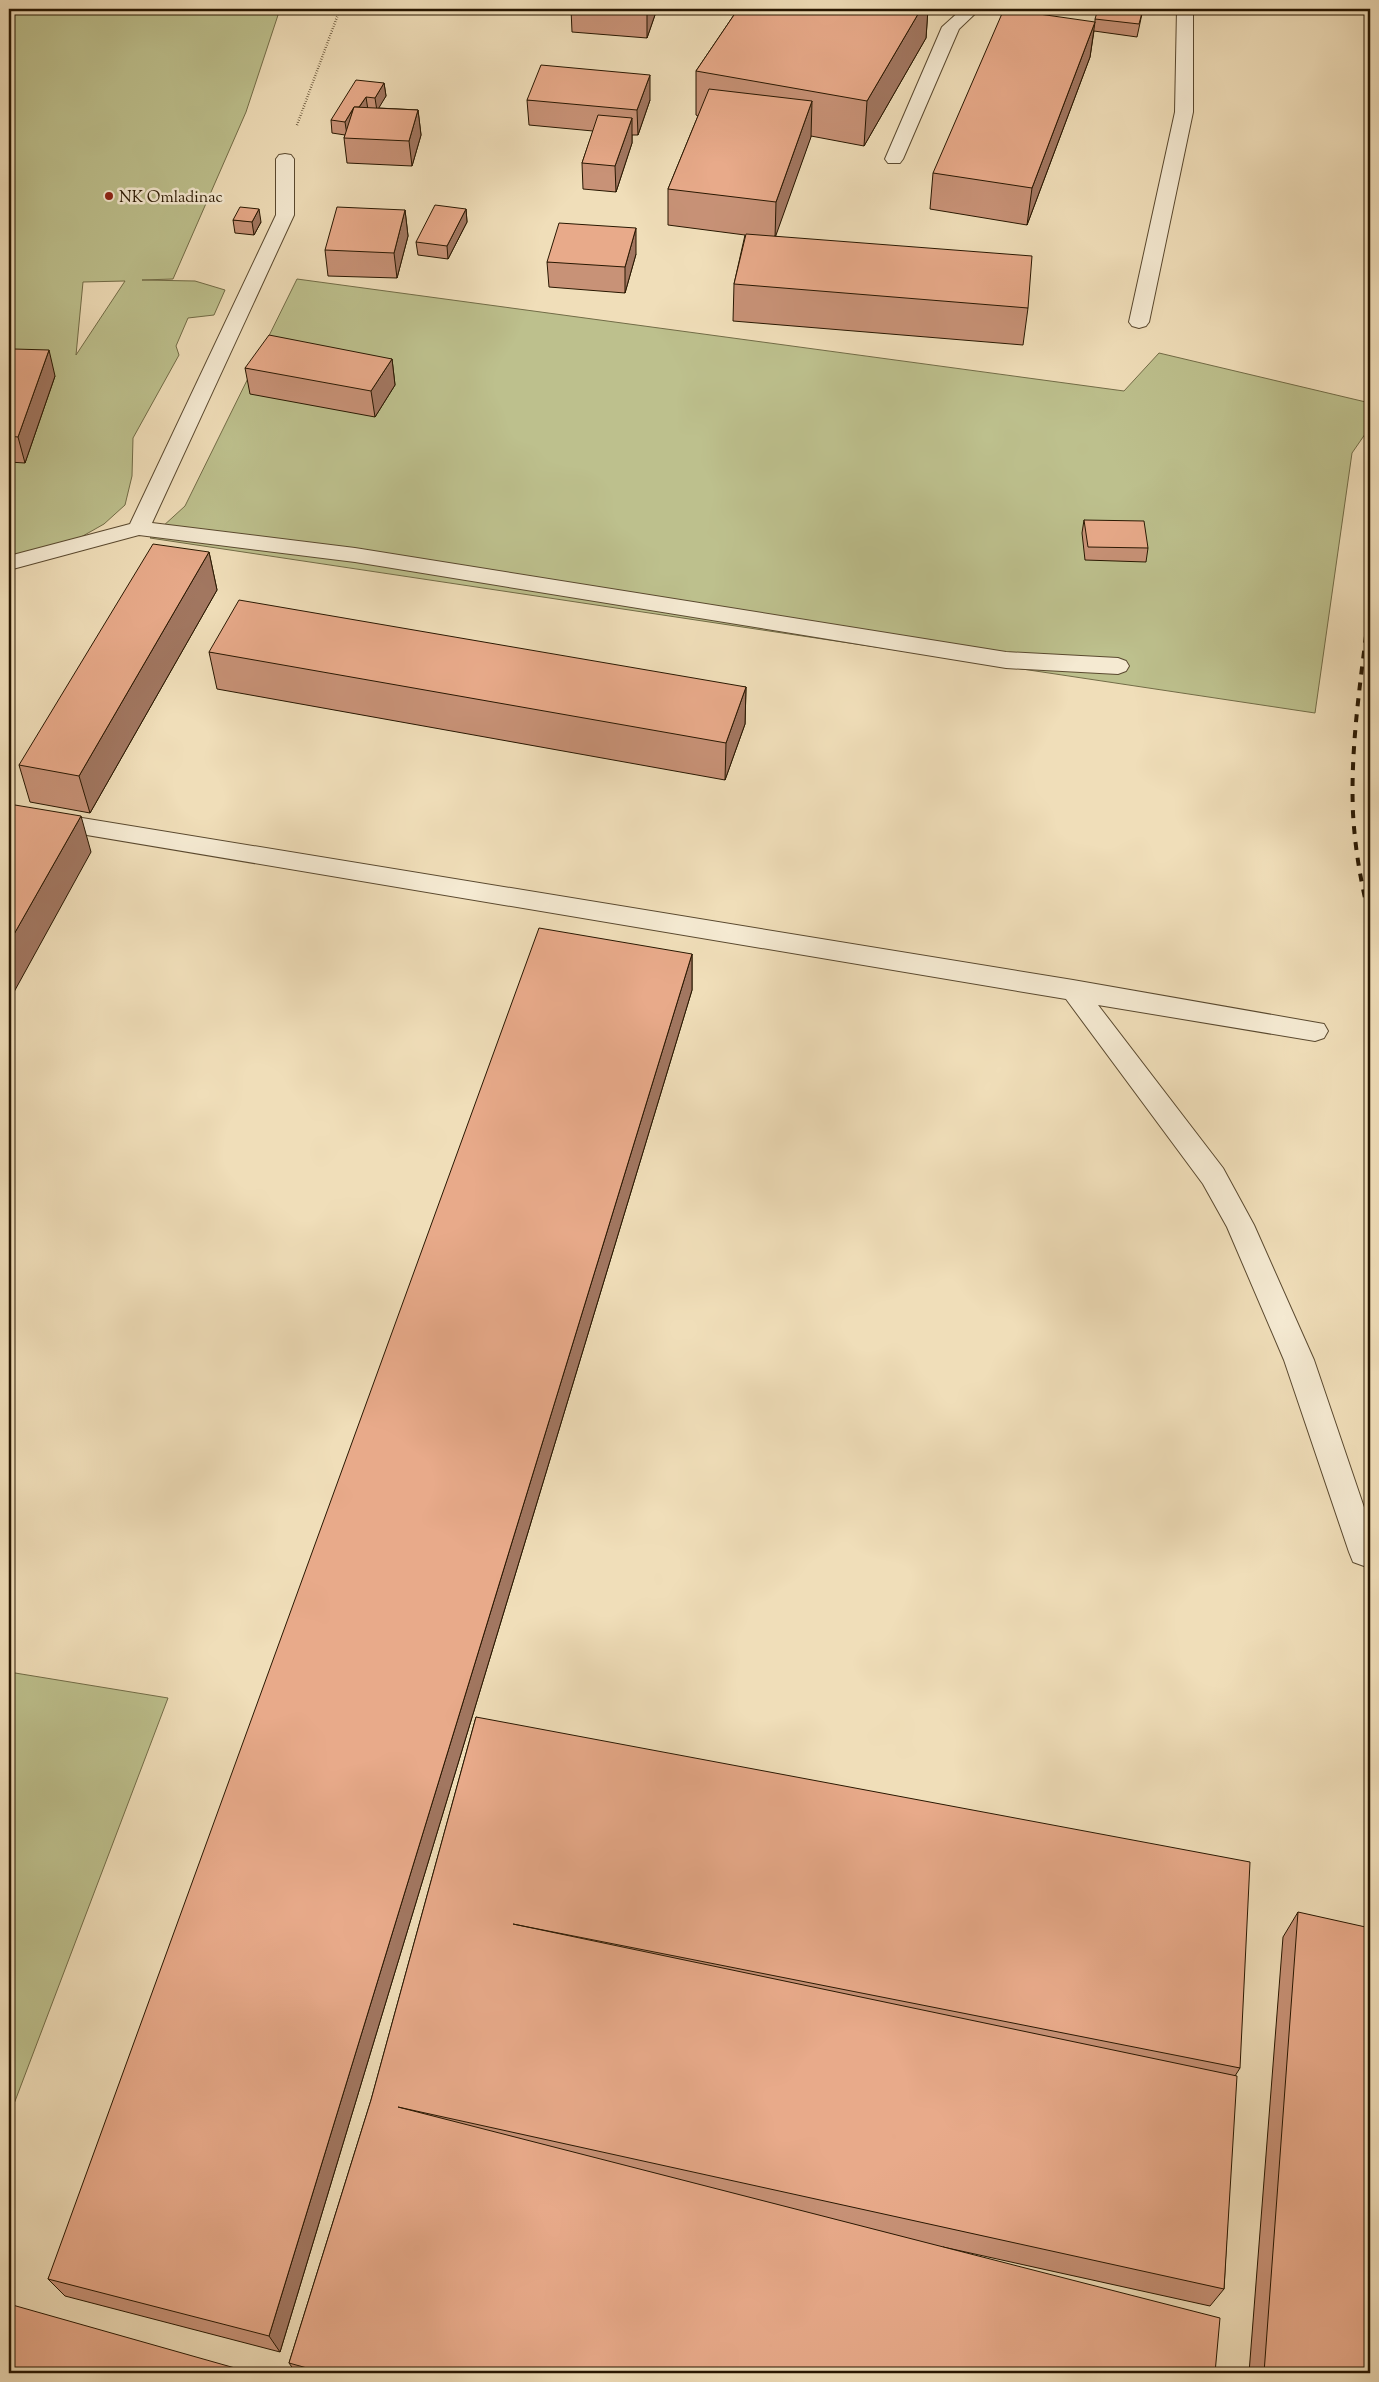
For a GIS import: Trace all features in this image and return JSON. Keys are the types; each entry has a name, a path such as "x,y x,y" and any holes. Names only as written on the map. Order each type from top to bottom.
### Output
{"lane":[{"path":"894,159 951,27 972,9"},
{"path":"1139,322 1184,112 1185,9"},
{"path":"139,528 285,215 285,159"},
{"path":"9,564 139,528 364,557 1006,660 1118,666"},
{"path":"9,814 1315,1030"},
{"path":"1073,990 1213,1176 1240,1225 1299,1360 1364,1552"}],"path":[{"path":"285,159 340,9"}],"green space":[{"name":"NK Omladinac","path":"9,9 280,9 246,112 173,279 142,280 195,281 225,290 214,315 188,318 176,346 179,355 133,438 132,476 125,505 104,524 74,541 9,557","holes":["125,281 76,355 83,282"]},
{"path":"297,279 1124,391 1159,353 1370,403 1370,427 1352,453 1315,713 150,538 185,506"},
{"path":"9,1672 168,1698 9,2117"}],"building":[{"path":"588,9 648,9 647,13"},
{"path":"738,9 921,9 867,101 696,71"},
{"path":"1004,9 1095,22 1032,188 933,173"},
{"path":"1098,9 1143,9 1139,24 1095,19"},
{"path":"541,65 650,75 637,110 527,100"},
{"path":"356,80 384,83 375,98 366,97 359,107 354,107 345,122 331,120"},
{"path":"709,89 812,101 776,202 668,189"},
{"path":"354,107 418,110 409,141 344,138"},
{"path":"598,115 632,118 615,166 582,163"},
{"path":"435,205 466,209 447,246 416,242"},
{"path":"240,207 259,209 252,222 233,220"},
{"path":"337,207 405,210 394,253 325,250"},
{"path":"559,223 636,228 625,267 547,262"},
{"path":"746,234 1032,256 1028,308 734,284"},
{"path":"269,335 392,359 371,391 245,368"},
{"path":"14,349 49,350 18,437 9,436 9,364"},
{"path":"1084,520 1144,521 1148,548 1088,547"},
{"path":"153,544 209,552 79,776 19,765"},
{"path":"239,600 746,687 726,743 209,652"},
{"path":"9,804 81,816 9,943"},
{"path":"539,928 692,954 269,2336 48,2279"},
{"path":"476,1717 1250,1862 1240,2068 513,1924 1237,2076 1224,2289 398,2107 1220,2318 1215,2373 325,2373 289,2363 371,2100"},
{"path":"1298,1912 1370,1928 1370,2373 1264,2373"},
{"path":"9,2304 242,2370 241,2373 9,2373"}],"railway":[{"path":"1370,603 1357,708 1353,760 1353,813 1357,853 1370,919"}],"place":[{"name":"NK Omladinac","path":"109,196"}]}
